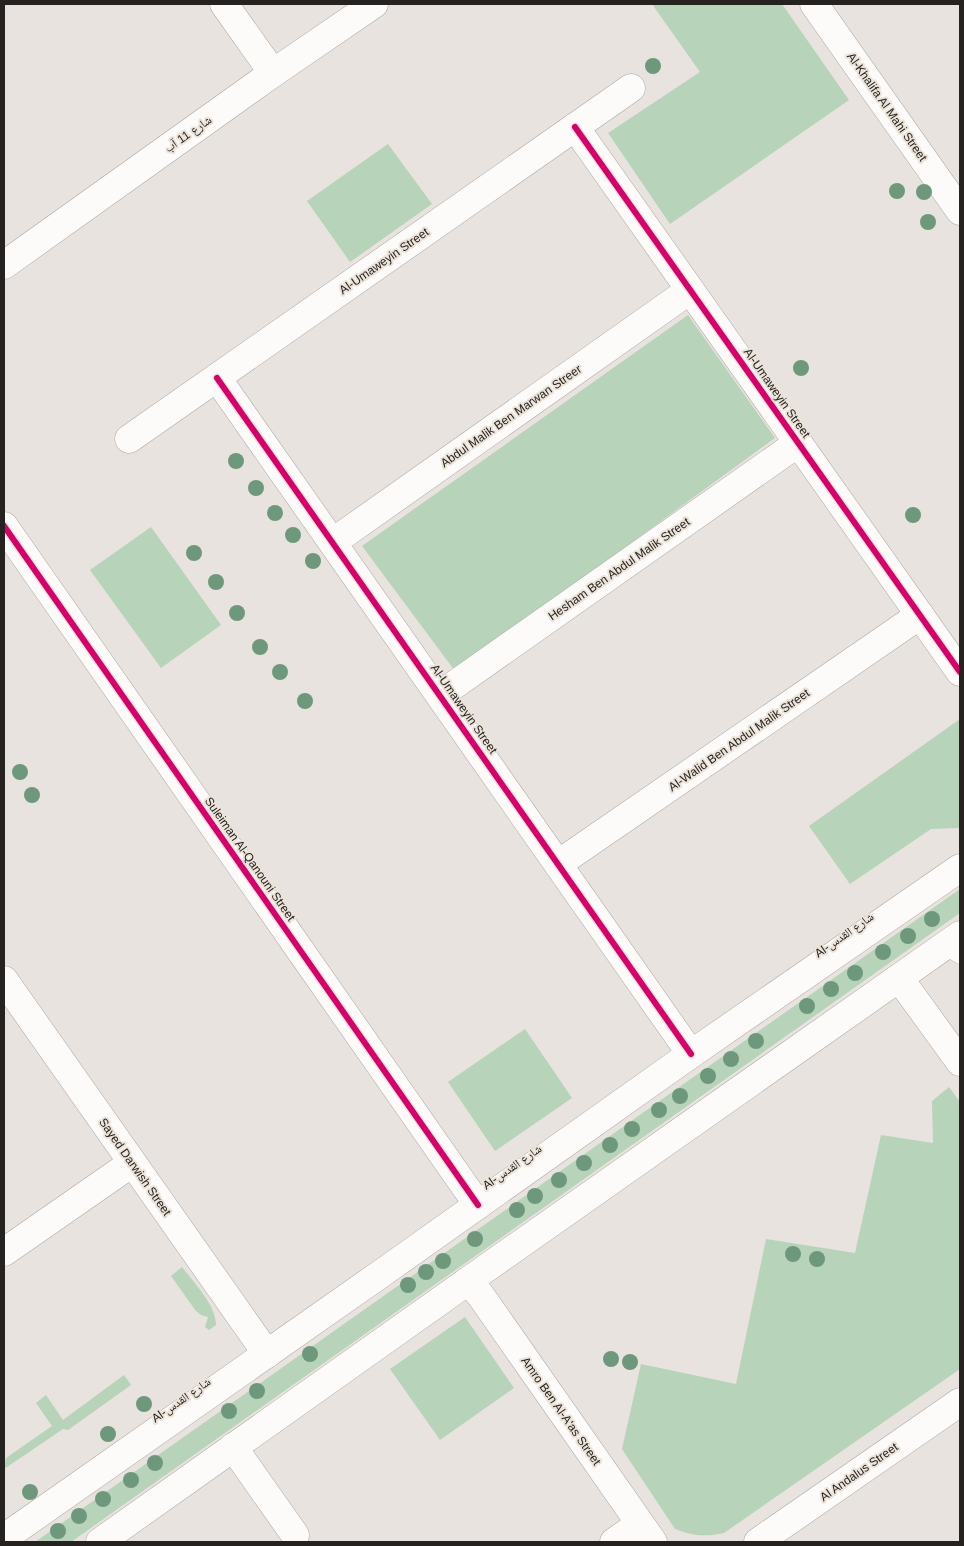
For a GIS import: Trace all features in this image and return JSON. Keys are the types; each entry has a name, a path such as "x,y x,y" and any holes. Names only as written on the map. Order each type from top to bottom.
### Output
{"street":[{"path":"224,4 273,73"},
{"name":"شارع 11 آب","path":"4,265 273,73 374,4"},
{"name":"Al-Khalifa Al Mahi Street","path":"814,4 960,211"},
{"name":"Al-Umaweyin Street","path":"129,438 630,88"},
{"name":"Al-Umaweyin Street","path":"575,127 960,672"},
{"name":"Abdul Malik Ben Marwan Streer","path":"332,542 690,290"},
{"name":"Al-Umaweyin Street","path":"217,378 691,1054"},
{"name":"Hesham Ben Abdul Malik Street","path":"440,695 798,443"},
{"name":"Suleiman Al-Qanouni Street","path":"4,526 478,1205"},
{"name":"Al-Walid Ben Abdul Malik Street","path":"558,864 920,615"},
{"name":"Al-شارع القدس","path":"4,1538 691,1054 960,868"},
{"path":"100,1542 468,1280 900,978 955,946"},
{"path":"900,978 960,1062"},
{"name":"Sayed Darwish Street","path":"9,998 132,1163 267,1354"},
{"path":"4,1252 132,1163"},
{"name":"Amro Ben Al-A'as Street","path":"468,1280 487,1304 647,1533"},
{"name":"Al Andalus Street","path":"758,1542 960,1402"},
{"path":"233,1447 295,1535"},
{"path":"614,1542 647,1533"}],"green space":[{"path":"652,4 782,4 849,100 670,224 608,133 700,72"},
{"path":"388,144 432,204 350,262 307,201"},
{"path":"688,315 775,438 455,671 362,546"},
{"path":"151,527 221,625 161,668 90,570"},
{"path":"960,719 960,828 931,829 850,884 809,826"},
{"path":"960,889 960,913 71,1542 35,1542"},
{"path":"525,1029 572,1098 495,1151 448,1082"},
{"path":"949,1087 960,1102 960,1369 724,1533 699,1535 675,1529 622,1449 641,1364 736,1384 766,1239 855,1253 881,1135 933,1143 932,1101"},
{"path":"182,1267 203,1294 215,1317 216,1325 209,1330 205,1327 208,1317 196,1311 171,1276"},
{"path":"465,1317 514,1388 440,1440 390,1369"},
{"path":"124,1375 131,1385 68,1430 63,1429 4,1469 6,1458 52,1426 36,1403 46,1395 63,1420"}],"cycle path":[{"path":"575,127 960,672"},
{"path":"217,378 691,1054"},
{"path":"4,526 478,1205"}]}
